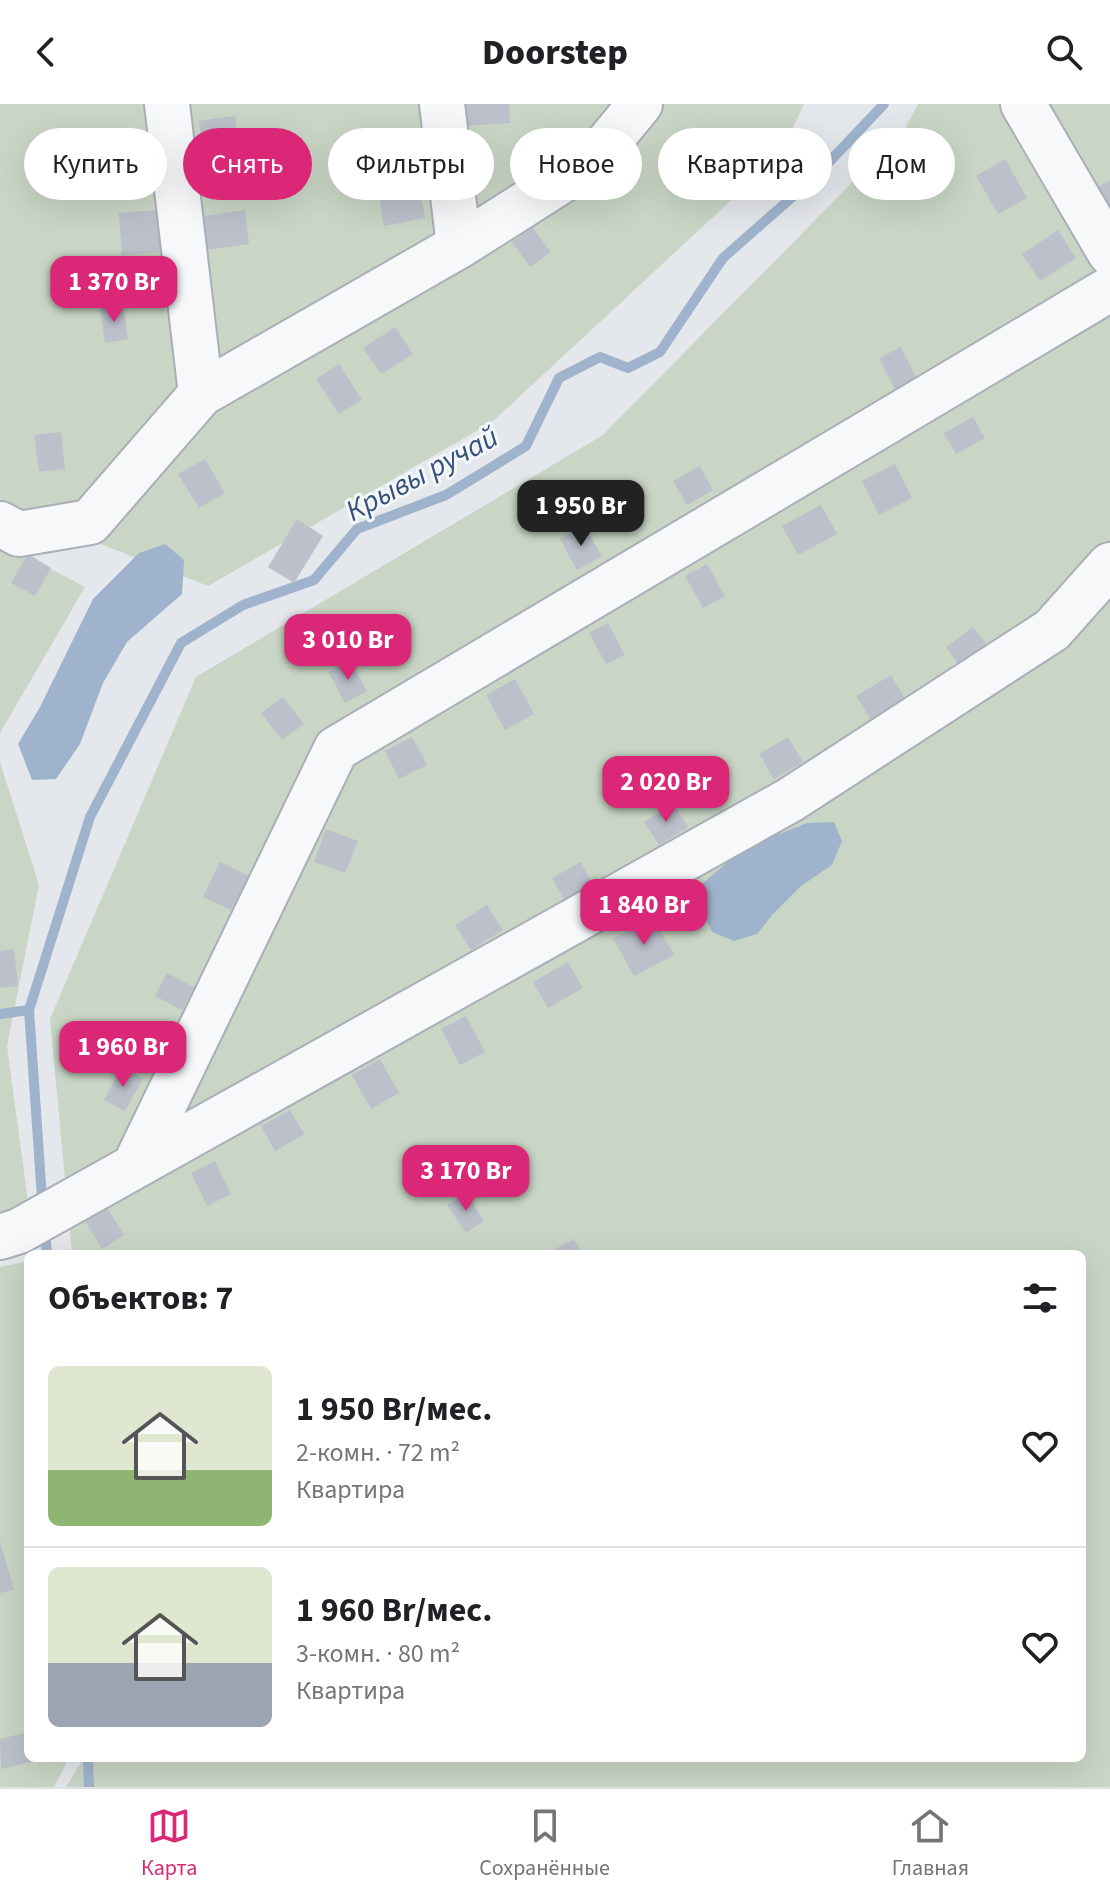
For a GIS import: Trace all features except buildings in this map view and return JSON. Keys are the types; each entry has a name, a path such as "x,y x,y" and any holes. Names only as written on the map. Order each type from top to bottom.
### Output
{"lane":[{"path":"167,104 201,394"},
{"path":"442,104 459,246"},
{"path":"0,524 19,534 90,522 201,394 459,246 593,161 640,104"},
{"path":"1023,104 1110,253"},
{"path":"135,1165 336,749 1110,289"},
{"path":"0,1237 19,1231 790,800 1052,630 1110,565"}],"green space":[{"path":"0,104 804,104 793,128 658,128 658,200 731,200 492,422 208,586 0,505"},
{"path":"918,104 1110,104 1110,1787 66,1787 82,1762 1086,1762 1086,1250 72,1250 50,1019 196,677 603,435 848,187 848,200 955,200 955,128 906,128"},
{"path":"0,542 85,587 0,733"},
{"path":"0,762 39,885 7,1046 29,1209 0,1217"},
{"path":"24,1262 24,1762 67,1762 54,1787 0,1787 0,1267"}],"water":[{"path":"165,544 184,560 182,594 127,642 103,683 80,744 56,779 32,780 18,744 40,707 93,599 139,553"},
{"path":"834,822 842,841 832,865 801,886 757,934 734,941 712,932 700,908 702,884 744,848 807,823"}],"waterway":[{"name":"Крывы ручай","path":"0,1014 29,1010 90,817 181,643 243,605 314,580 357,529 446,495 526,446 559,378 600,357 628,368 660,352 723,258 814,178 884,104"},
{"path":"29,1010 42,1198"},
{"path":"45,1233 47,1250"},
{"path":"88,1762 89,1787"}]}
